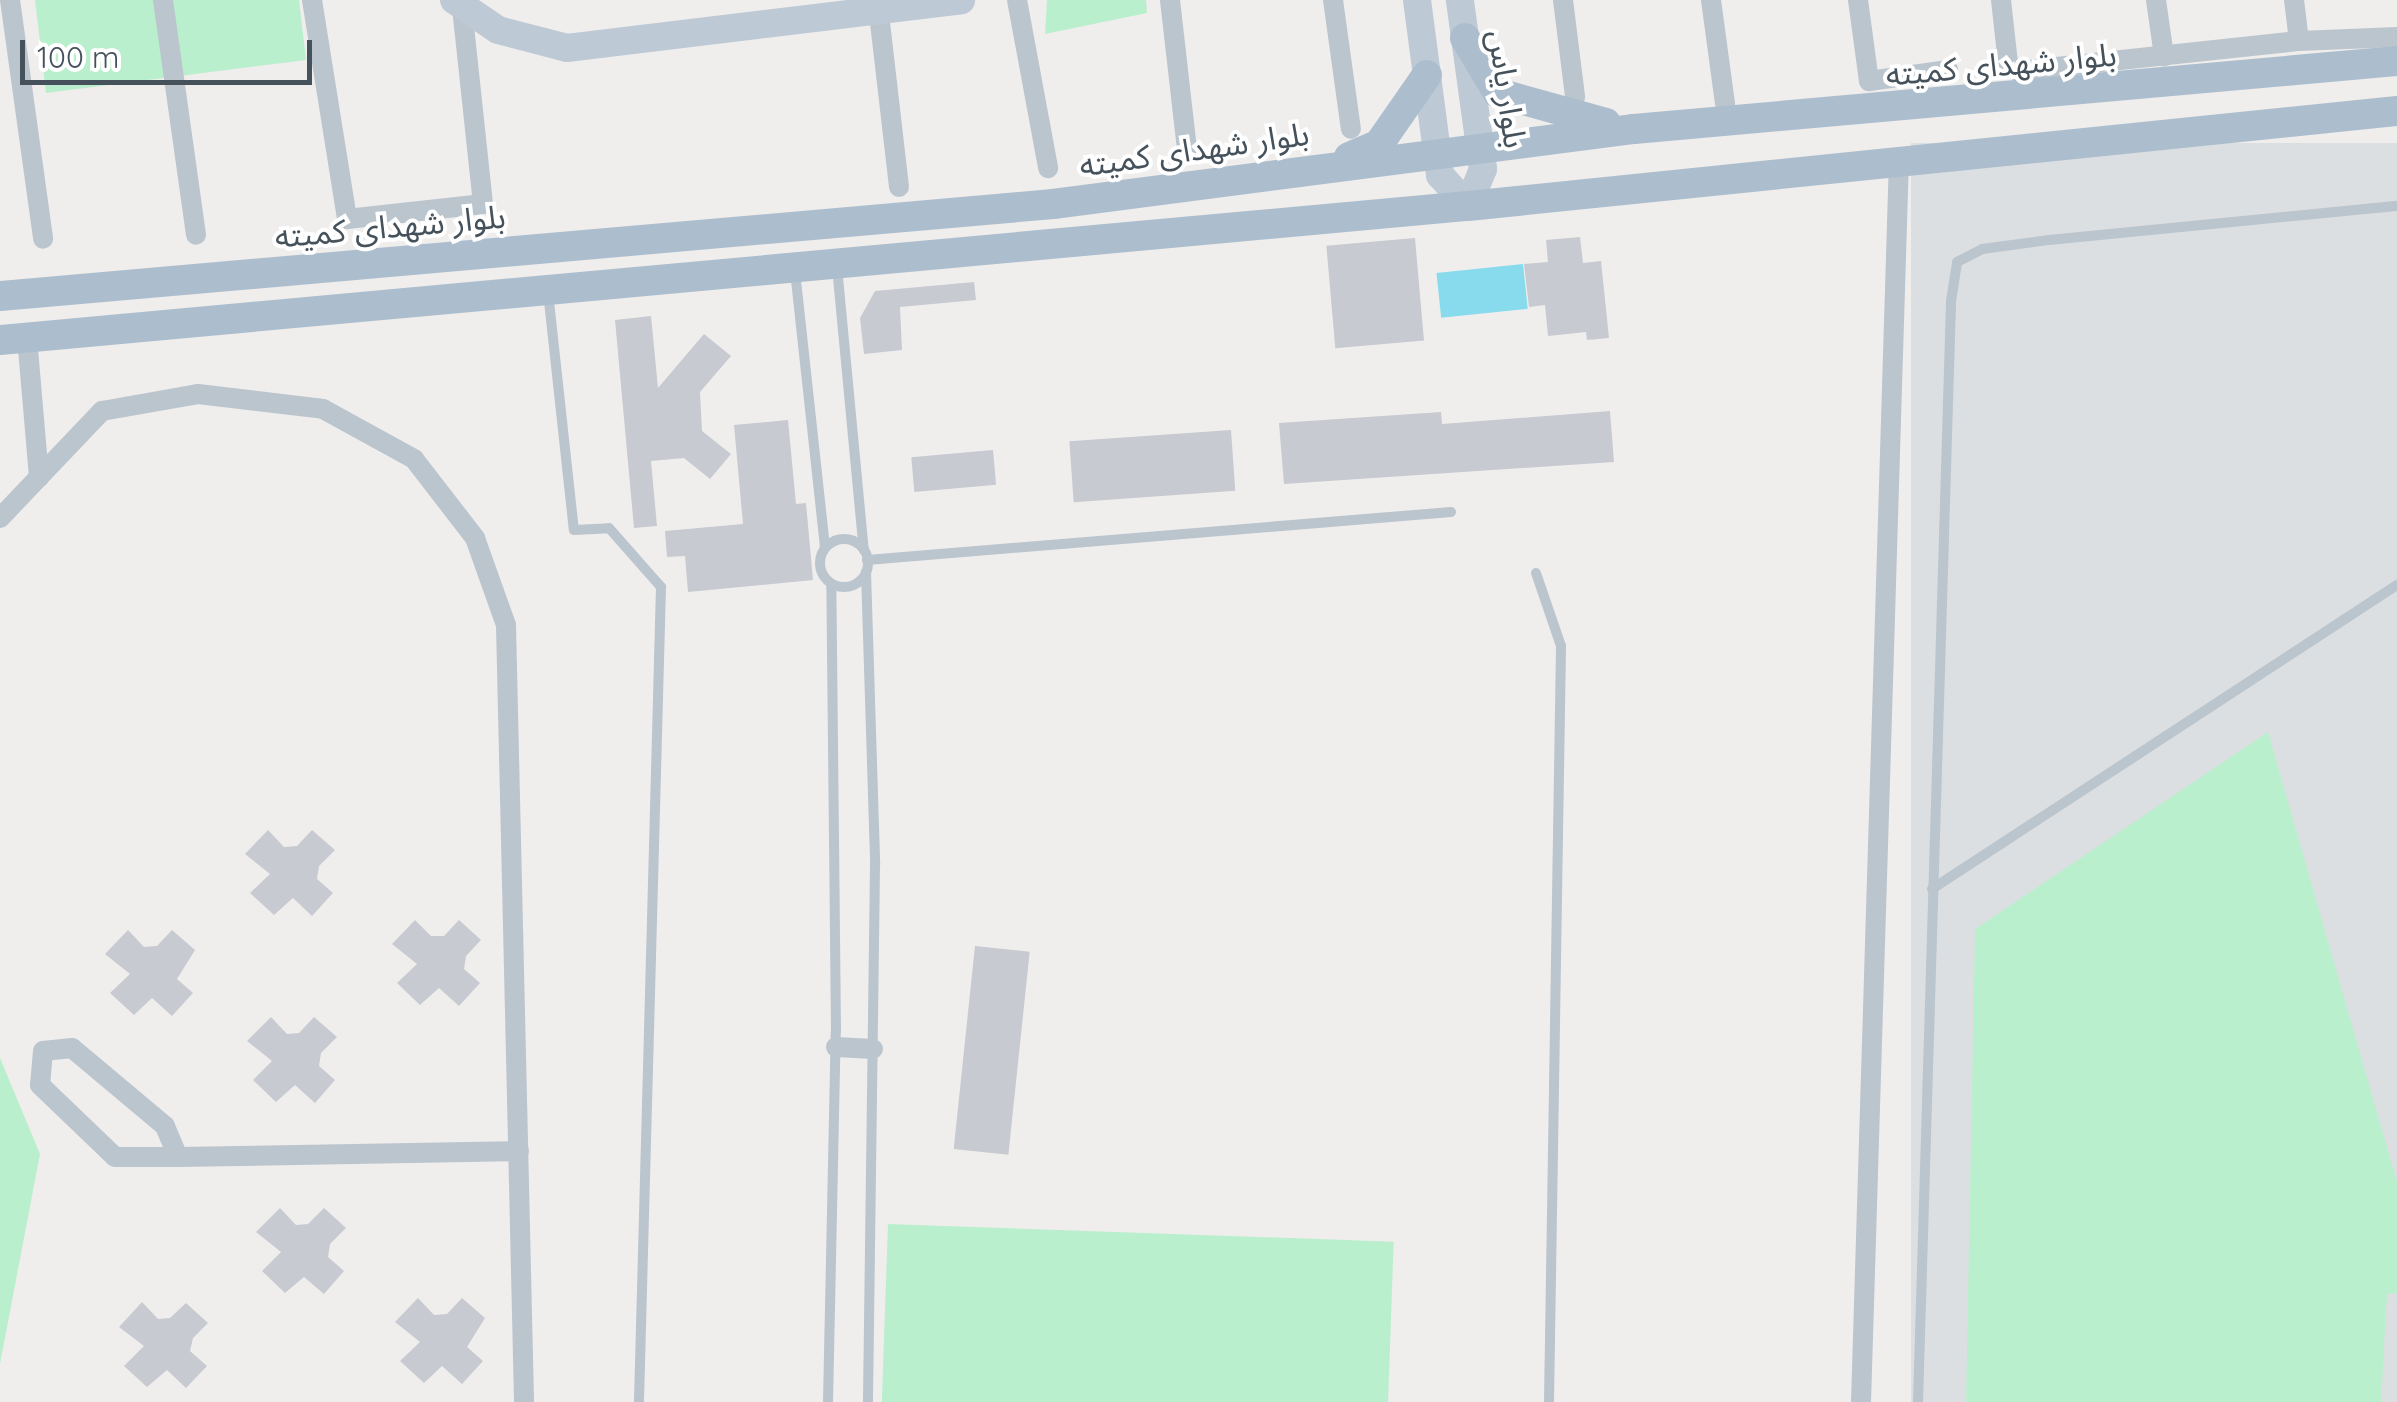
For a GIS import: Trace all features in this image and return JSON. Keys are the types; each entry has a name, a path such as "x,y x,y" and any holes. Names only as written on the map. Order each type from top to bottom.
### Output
{"main road":[{"path":"1465,38 1498,93 1634,129"},
{"name":"بلوار شهدای کمیته","path":"3,294 1054,204 1331,166 1478,136 1634,129 2397,61"},
{"path":"1331,166 1379,144 1427,75"},
{"path":"13,338 1468,206 1898,159 2397,111"}],"street":[{"path":"10,0 43,239"},
{"path":"163,0 196,235"},
{"path":"312,0 347,218 482,204 458,4"},
{"path":"458,4 498,30 567,48 879,14 961,0"},
{"path":"1017,0 1048,168"},
{"path":"1170,0 1188,148"},
{"path":"1332,0 1351,129"},
{"path":"1417,0 1440,174 1468,206"},
{"name":"بلوار یاس","path":"1460,0 1484,169 1468,206"},
{"path":"1563,0 1575,97"},
{"path":"1711,0 1725,104"},
{"path":"1858,0 1870,80 1948,70"},
{"path":"2001,0 2008,56 2018,71 2299,41 2397,37"},
{"path":"2156,0 2164,56"},
{"path":"2294,0 2299,41"},
{"path":"879,14 900,187"},
{"path":"1860,1402 1898,159"},
{"path":"13,338 39,477"},
{"path":"0,518 102,412 198,394 323,408 414,459 475,538 506,625 524,1402"},
{"path":"836,1047 874,1049"},
{"path":"178,1158 165,1126 72,1048 43,1051 40,1085 115,1157 178,1158 519,1151"}],"lane":[{"path":"1918,1402 1932,889 1958,262 1982,249 2049,240 2397,206"},
{"path":"837,261 866,561 874,1049 868,1402"},
{"path":"795,265 825,548 819,563 831,584 836,1047 828,1402"},
{"path":"547,287 574,530 609,528 661,587 639,1402"},
{"path":"866,561 1451,512"},
{"path":"825,548 845,539 866,561"},
{"path":"831,584 848,588 866,561"},
{"path":"1536,573 1561,646 1549,1402"},
{"path":"1932,889 2397,585"}],"shaded area":[{"path":"1911,143 2397,143 2397,1402 1911,1402"}],"green space":[{"path":"35,0 299,0 306,60 46,93"},
{"path":"1047,0 1146,0 1147,13 1045,34"},
{"path":"2268,732 2397,1182 2397,1293 2387,1294 2381,1402 1966,1402 1975,929"},
{"path":"0,1058 40,1154 0,1364"},
{"path":"888,1224 1394,1242 1388,1402 882,1402"}],"water":[{"path":"1523,264 1528,309 1441,318 1436,273"}],"building":[{"path":"1580,237 1583,263 1601,261 1609,338 1587,340 1586,332 1548,336 1545,305 1529,307 1524,264 1548,262 1546,240"},
{"path":"1415,238 1424,341 1335,348 1326,246"},
{"path":"974,282 976,300 900,307 902,350 864,354 860,318 875,291"},
{"path":"651,316 658,388 704,334 731,356 700,392 702,431 731,454 710,479 684,458 651,461 657,526 634,528 615,320"},
{"path":"1610,411 1614,462 1284,484 1279,423 1441,412 1442,424"},
{"path":"788,420 796,504 806,503 813,580 688,592 685,556 667,557 665,531 743,524 734,425"},
{"path":"1231,430 1235,491 1074,502 1069,441"},
{"path":"993,450 996,485 914,492 911,457"},
{"path":"268,830 284,847 297,846 312,830 335,850 319,866 317,879 333,893 312,916 293,898 274,915 250,893 270,874 245,854"},
{"path":"415,920 431,936 444,936 459,920 481,940 466,956 464,969 480,983 459,1006 439,988 420,1005 397,983 417,964 392,944"},
{"path":"128,930 144,947 157,946 172,930 195,950 177,979 193,993 172,1016 152,998 134,1015 110,993 130,974 105,954"},
{"path":"975,946 1030,952 1008,1155 954,1149"},
{"path":"271,1017 287,1034 299,1033 314,1017 337,1037 321,1053 319,1066 335,1080 315,1103 295,1085 276,1102 253,1080 272,1061 247,1041"},
{"path":"280,1208 296,1225 308,1224 324,1208 346,1228 330,1244 328,1257 344,1271 324,1294 304,1277 285,1293 262,1271 281,1252 256,1232"},
{"path":"418,1298 434,1315 447,1314 462,1298 485,1318 467,1347 483,1361 462,1384 442,1366 424,1383 400,1361 420,1342 395,1322"},
{"path":"142,1302 158,1319 170,1318 186,1303 208,1323 193,1338 190,1351 207,1366 186,1388 167,1370 147,1387 124,1366 144,1346 119,1327"}]}
